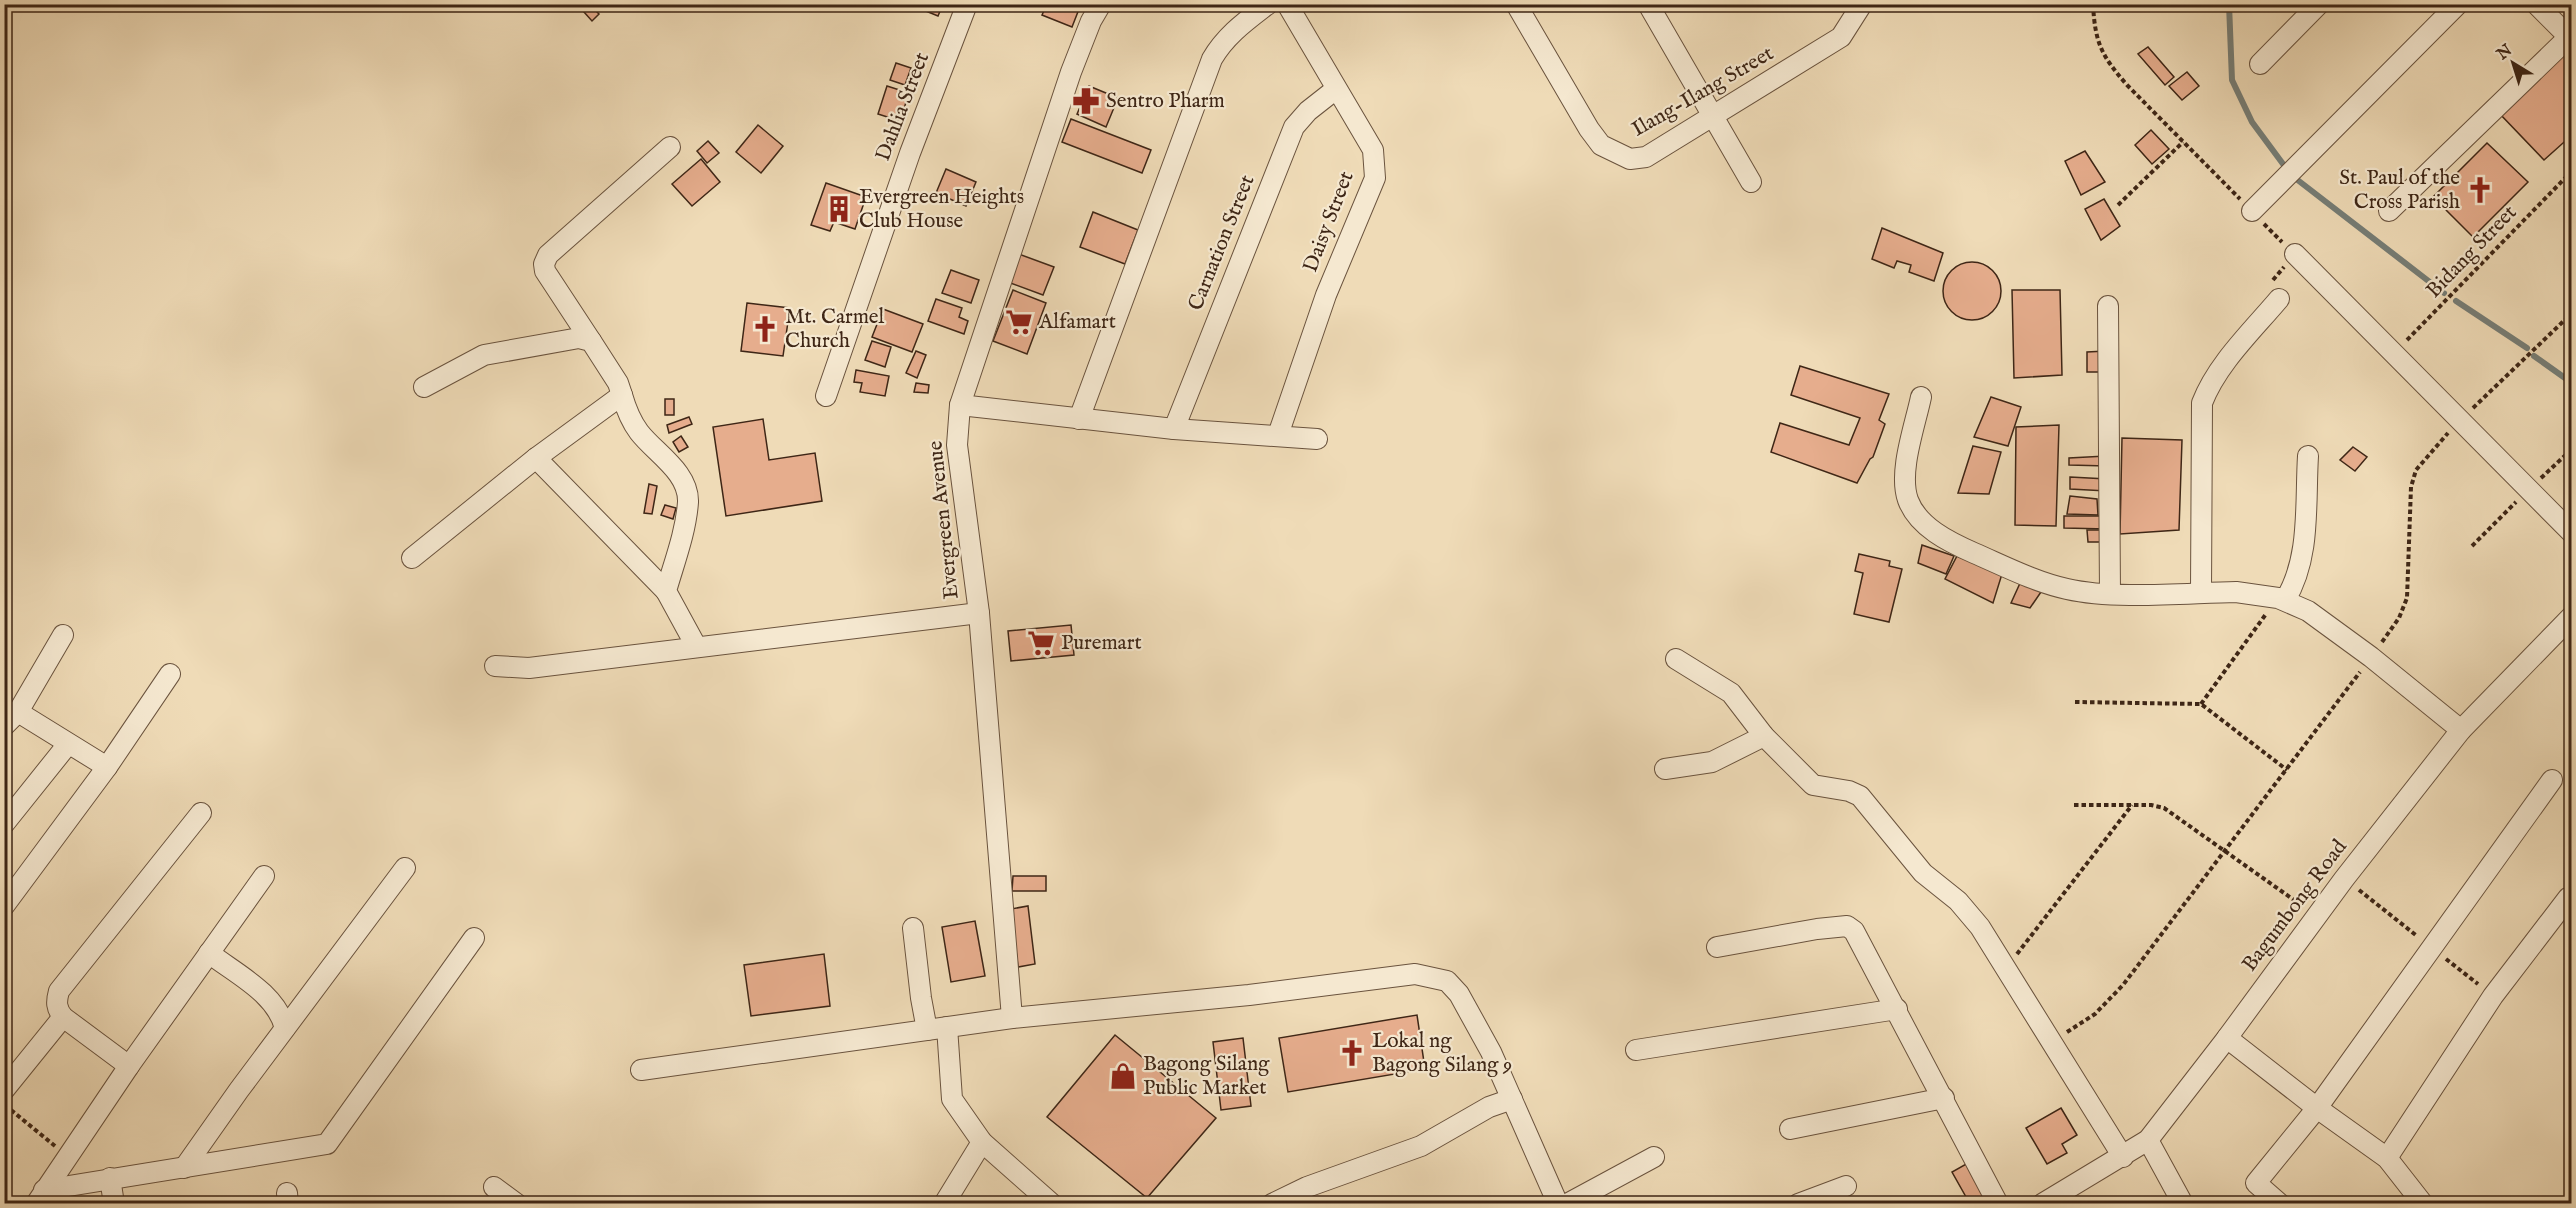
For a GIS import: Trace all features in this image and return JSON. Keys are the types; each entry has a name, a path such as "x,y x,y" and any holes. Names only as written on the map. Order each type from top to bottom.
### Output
{"street":[{"name":"Dahlia Street","path":"826,396 910,153 967,4"},
{"name":"Evergreen Avenue","path":"1012,1018 979,613 957,445 960,405 1071,72 1091,21 1101,4"},
{"path":"1079,419 1212,58 1221,42 1268,4"},
{"name":"Daisy Street","path":"1278,435 1326,296 1375,178 1373,150 1287,4"},
{"name":"Ilang-Ilang Street","path":"1516,4 1588,129 1601,145 1630,159 1646,157 1813,56 1841,37 1862,4"},
{"path":"1648,4 1751,182"},
{"path":"2260,64 2319,4"},
{"path":"2252,211 2458,4"},
{"path":"2389,211 2570,39 2536,4"},
{"name":"Carnation Street","path":"1174,429 1294,127 1308,111 1336,89"},
{"path":"666,591 683,527 688,500 685,489 677,472 650,445 627,415 618,383 545,271 544,264 548,255 670,147"},
{"path":"2295,254 2571,533"},
{"path":"2201,592 2202,403 2208,388 2219,372 2279,299"},
{"path":"2108,306 2110,594"},
{"path":"424,387 484,355 579,338 591,341"},
{"path":"412,558 536,459 622,395"},
{"path":"1921,397 1904,477 1908,500 1920,519 1935,532 1961,548 2018,573 2067,589 2110,594 2256,593 2282,599 2326,623 2461,730"},
{"path":"960,405 1174,429 1317,439"},
{"path":"2282,599 2300,570 2308,456"},
{"path":"536,459 666,591 696,646"},
{"path":"495,666 529,668 979,613"},
{"name":"Bagumbong Road","path":"2042,1203 2123,1157 2148,1140 2227,1038 2317,915 2461,730 2571,616"},
{"path":"63,635 11,719 68,744 107,767"},
{"path":"1676,659 1731,693 1764,736 1796,771 1813,785 1849,791 1867,802 1923,873 1970,913 2123,1157"},
{"path":"4,906 107,767 170,674"},
{"path":"1665,769 1712,762 1764,736"},
{"path":"4,824 68,744"},
{"path":"2280,1203 2256,1183 2317,1108 2552,780"},
{"path":"129,1066 63,1017 56,1001 59,991 201,813"},
{"path":"184,1168 405,868"},
{"path":"40,1197 129,1066 264,876"},
{"path":"2386,1158 2493,996 2568,898"},
{"path":"1717,947 1817,928 1847,926 1854,931 1998,1203"},
{"path":"913,928 927,1030"},
{"path":"40,1197 110,1178 327,1144 474,938"},
{"path":"208,953 267,997 282,1016 285,1028"},
{"path":"641,1070 1012,1018 1249,994 1415,974 1440,979 1453,986 1459,994 1512,1099 1558,1203"},
{"path":"1636,1050 1897,1009"},
{"path":"4,1090 63,1017"},
{"path":"947,1027 952,1099 982,1142 1052,1203"},
{"path":"2227,1038 2386,1158 2423,1203"},
{"path":"1790,1129 1944,1098"},
{"path":"1272,1203 1307,1187 1421,1146 1489,1107 1512,1099"},
{"path":"2148,1140 2183,1203"},
{"path":"944,1203 982,1142"},
{"path":"1567,1203 1654,1157"},
{"path":"110,1178 114,1203"},
{"path":"1798,1203 1846,1186"},
{"path":"494,1187 517,1203"}],"path":[{"path":"2092,4 2099,48 2110,65 2295,254 2267,287 2279,299"},
{"path":"2118,205 2183,141"},
{"name":"Bidang Street","path":"2394,354 2571,171"},
{"path":"2052,1042 2095,1014 2110,1000 2371,657 2404,609 2411,487 2416,470 2460,420 2571,313"},
{"path":"2472,546 2571,448"},
{"path":"2201,704 2282,599"},
{"path":"2075,702 2201,704 2287,770"},
{"path":"2006,968 2132,805"},
{"path":"2074,806 2151,805 2164,808 2317,915"},
{"path":"11,1110 67,1156"}],"building":[{"path":"917,4 943,4 938,16 916,7"},
{"path":"1047,4 1081,4 1072,27 1042,15"},
{"path":"591,6 599,14 592,21 584,12"},
{"path":"2572,46 2572,135 2544,160 2499,113"},
{"path":"2148,47 2174,77 2165,85 2138,54"},
{"path":"896,63 911,68 905,85 890,80"},
{"path":"2187,72 2199,86 2182,100 2169,86"},
{"path":"887,86 909,93 900,121 878,114"},
{"path":"1089,86 1118,98 1106,127 1077,114"},
{"path":"1071,119 1151,150 1142,173 1062,142"},
{"path":"758,125 783,146 761,173 736,152"},
{"path":"2151,130 2169,149 2152,164 2135,145"},
{"path":"708,141 719,153 707,163 697,151"},
{"name":"St. Paul of the Cross Parish","path":"2487,143 2528,182 2473,237 2433,197"},
{"path":"2085,151 2105,182 2081,195 2065,161"},
{"path":"701,159 720,182 692,206 672,184"},
{"path":"946,169 976,182 966,206 936,193"},
{"name":"Evergreen Heights Club House","path":"826,183 866,197 855,229 834,222 830,231 811,225"},
{"path":"2104,199 2120,226 2101,240 2085,209"},
{"path":"1093,212 1138,230 1125,264 1080,247"},
{"path":"1882,228 1943,253 1934,281 1909,272 1911,265 1897,261 1894,268 1872,259"},
{"path":"1016,253 1054,267 1043,295 1005,281"},
{"path":"1972,262 1988,267 1996,275 2001,291 1996,307 1988,315 1972,320 1956,315 1948,307 1943,291 1948,275 1956,267"},
{"path":"951,270 979,280 971,303 942,293"},
{"name":"Alfamart","path":"1013,290 1046,303 1027,354 993,341"},
{"path":"2012,290 2060,290 2062,375 2014,378"},
{"path":"936,299 962,308 959,317 968,321 964,334 928,321"},
{"name":"Mt. Carmel Church","path":"747,303 790,308 783,356 741,351"},
{"path":"883,309 923,324 912,352 872,337"},
{"path":"872,341 891,347 885,367 865,360"},
{"path":"916,351 926,355 917,378 906,373"},
{"path":"2106,351 2106,372 2087,372 2087,352"},
{"path":"1800,366 1889,394 1879,420 1885,424 1873,457 1857,483 1771,452 1780,423 1849,445 1860,418 1791,395"},
{"path":"856,370 889,376 885,396 860,392 862,383 854,382"},
{"path":"916,383 929,385 928,393 914,392"},
{"path":"1991,397 2021,407 2008,446 1974,437"},
{"path":"665,399 674,399 674,415 665,415"},
{"path":"689,417 692,424 669,433 667,425"},
{"path":"763,419 769,460 815,453 822,501 726,516 713,427"},
{"path":"2059,425 2056,526 2015,525 2016,427"},
{"path":"681,436 688,447 679,452 673,442"},
{"path":"2122,438 2182,440 2179,530 2120,534"},
{"path":"1973,446 2001,452 1989,494 1958,493"},
{"path":"2353,447 2367,457 2355,471 2340,460"},
{"path":"2106,456 2107,466 2069,465 2069,458"},
{"path":"2070,477 2107,479 2107,491 2070,489"},
{"path":"649,484 657,486 652,514 644,513"},
{"path":"2070,496 2097,499 2098,515 2067,514"},
{"path":"665,505 676,508 673,519 661,515"},
{"path":"2064,516 2107,516 2107,529 2064,528"},
{"path":"2087,530 2108,530 2108,542 2088,542"},
{"path":"1922,545 1954,556 1946,574 1918,563"},
{"path":"1859,554 1890,561 1889,566 1902,569 1889,622 1854,614 1863,573 1855,571"},
{"path":"1957,556 2002,574 1993,603 1945,579"},
{"path":"2021,581 2041,592 2030,608 2011,603"},
{"name":"Puremart","path":"1071,625 1074,655 1011,661 1008,631"},
{"path":"1013,876 1046,876 1046,891 1012,891"},
{"path":"1028,906 1035,964 1018,967 1011,909"},
{"path":"975,921 985,976 951,982 942,927"},
{"path":"824,954 830,1006 751,1016 744,965"},
{"name":"Lokal ng Bagong Silang 9","path":"1417,1015 1425,1069 1288,1092 1279,1038"},
{"name":"Bagong Silang Public Market","path":"1115,1035 1216,1118 1147,1198 1047,1117"},
{"path":"1243,1038 1251,1106 1221,1110 1213,1042"},
{"path":"2061,1108 2077,1135 2062,1144 2067,1153 2047,1164 2026,1128"},
{"path":"1968,1163 1991,1204 1970,1204 1952,1172"}],"waterway":[{"path":"2229,4 2232,80 2252,122 2286,168"},
{"path":"2295,178 2444,293"},
{"path":"2456,301 2527,348"},
{"path":"2534,356 2572,383"}],"place":[{"name":"Sentro Pharm","path":"1086,101"},
{"name":"St. Paul of the Cross Parish","path":"2480,190"},
{"name":"Evergreen Heights Club House","path":"839,209"},
{"name":"Alfamart","path":"1019,322"},
{"name":"Mt. Carmel Church","path":"765,329"},
{"name":"Puremart","path":"1041,643"},
{"name":"Lokal ng Bagong Silang 9","path":"1352,1053"},
{"name":"Bagong Silang Public Market","path":"1123,1076"}]}
